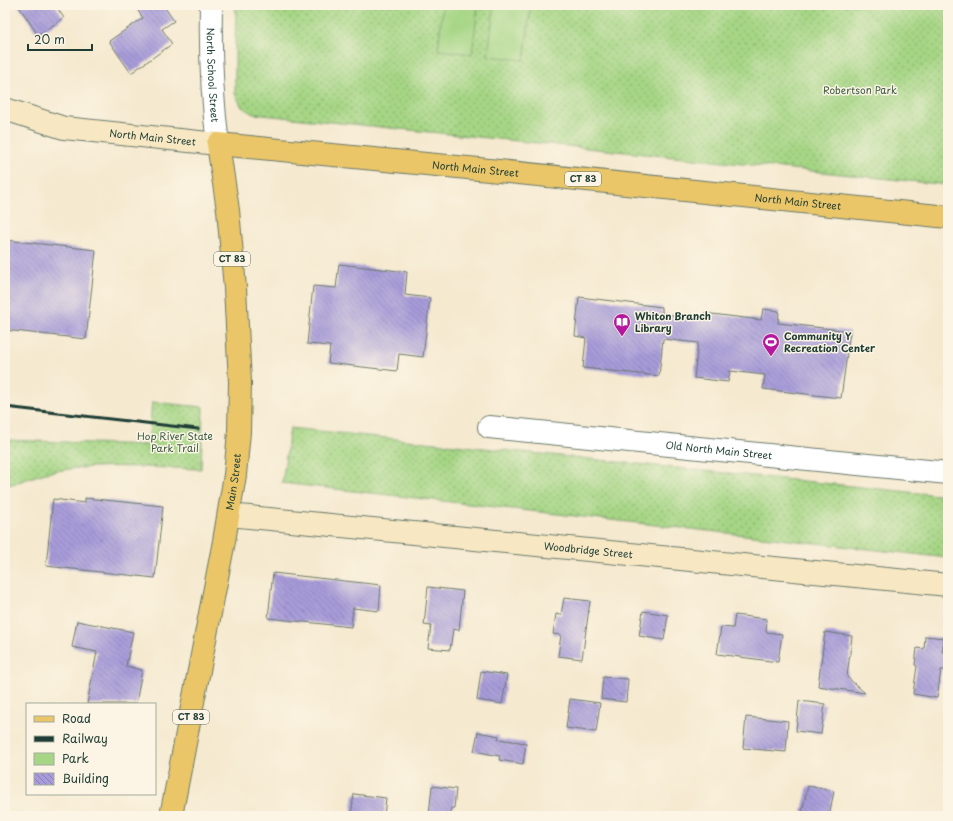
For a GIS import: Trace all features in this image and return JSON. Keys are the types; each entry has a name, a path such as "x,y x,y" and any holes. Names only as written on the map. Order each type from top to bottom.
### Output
{"main road":[{"name":"North Main Street","path":"5,109 64,128 481,169 948,218"},
{"name":"Main Street","path":"172,816 229,515 238,443 240,369 231,247 218,144"},
{"name":"Woodbridge Street","path":"229,515 948,585"}],"street":[{"name":"North School Street","path":"211,5 210,53 218,144"},
{"name":"Old North Main Street","path":"489,427 948,473"}],"green space":[{"name":"Robertson Park","path":"236,5 948,5 948,185 253,114 242,107 235,94"},
{"path":"443,5 478,5 472,54 438,50"},
{"path":"494,5 531,5 524,60 488,56"},
{"name":"Hop River State Park Trail","path":"152,402 203,407 201,469 91,467 48,472 5,486 5,440 148,445"},
{"path":"290,428 948,496 948,558 282,483"}],"building":[{"path":"18,5 55,5 64,18 38,35"},
{"path":"134,5 163,5 174,21 162,29 172,44 131,73 109,41 143,18"},
{"path":"5,240 96,250 86,339 5,330"},
{"path":"339,264 407,272 405,295 430,298 423,357 399,354 397,371 328,363 330,346 307,344 313,286 336,288"},
{"path":"579,297 662,307 662,314 703,318 704,313 761,320 763,309 779,311 778,323 850,331 841,398 763,389 765,375 730,371 728,382 694,378 698,343 663,339 659,376 583,368 586,338 575,336"},
{"path":"85,498 163,506 155,578 46,566 53,499 85,503"},
{"path":"273,573 381,585 379,611 353,608 351,627 268,618"},
{"path":"428,587 463,591 459,630 453,629 450,650 428,648 431,626 424,625"},
{"path":"564,598 590,601 582,659 558,656 561,635 553,634 556,614 561,615"},
{"path":"643,611 668,615 664,640 639,636"},
{"path":"735,615 767,619 766,632 782,634 778,662 717,654 721,627 733,628"},
{"path":"77,621 133,632 126,666 142,670 136,703 87,703 97,652 72,647"},
{"path":"825,632 852,636 847,677 865,693 818,686"},
{"path":"925,636 944,638 942,652 948,653 945,670 941,670 937,698 913,694 917,666 915,665 917,648 924,649"},
{"path":"481,671 507,675 502,704 477,700"},
{"path":"603,677 628,679 626,702 601,699"},
{"path":"570,699 600,703 596,732 566,728"},
{"path":"799,701 825,704 821,734 796,731"},
{"path":"746,717 788,721 786,752 743,748"},
{"path":"478,732 499,736 498,739 526,743 523,764 499,760 500,756 474,751"},
{"path":"432,786 456,789 454,808 451,808 450,816 429,816"},
{"path":"808,786 834,791 829,816 802,811"},
{"path":"354,794 386,798 384,816 351,816"}],"railway":[{"path":"5,407 198,429"}],"place":[{"name":"Whiton Branch Library","path":"622,337"},
{"name":"Community Y Recreation Center","path":"771,357"}]}
